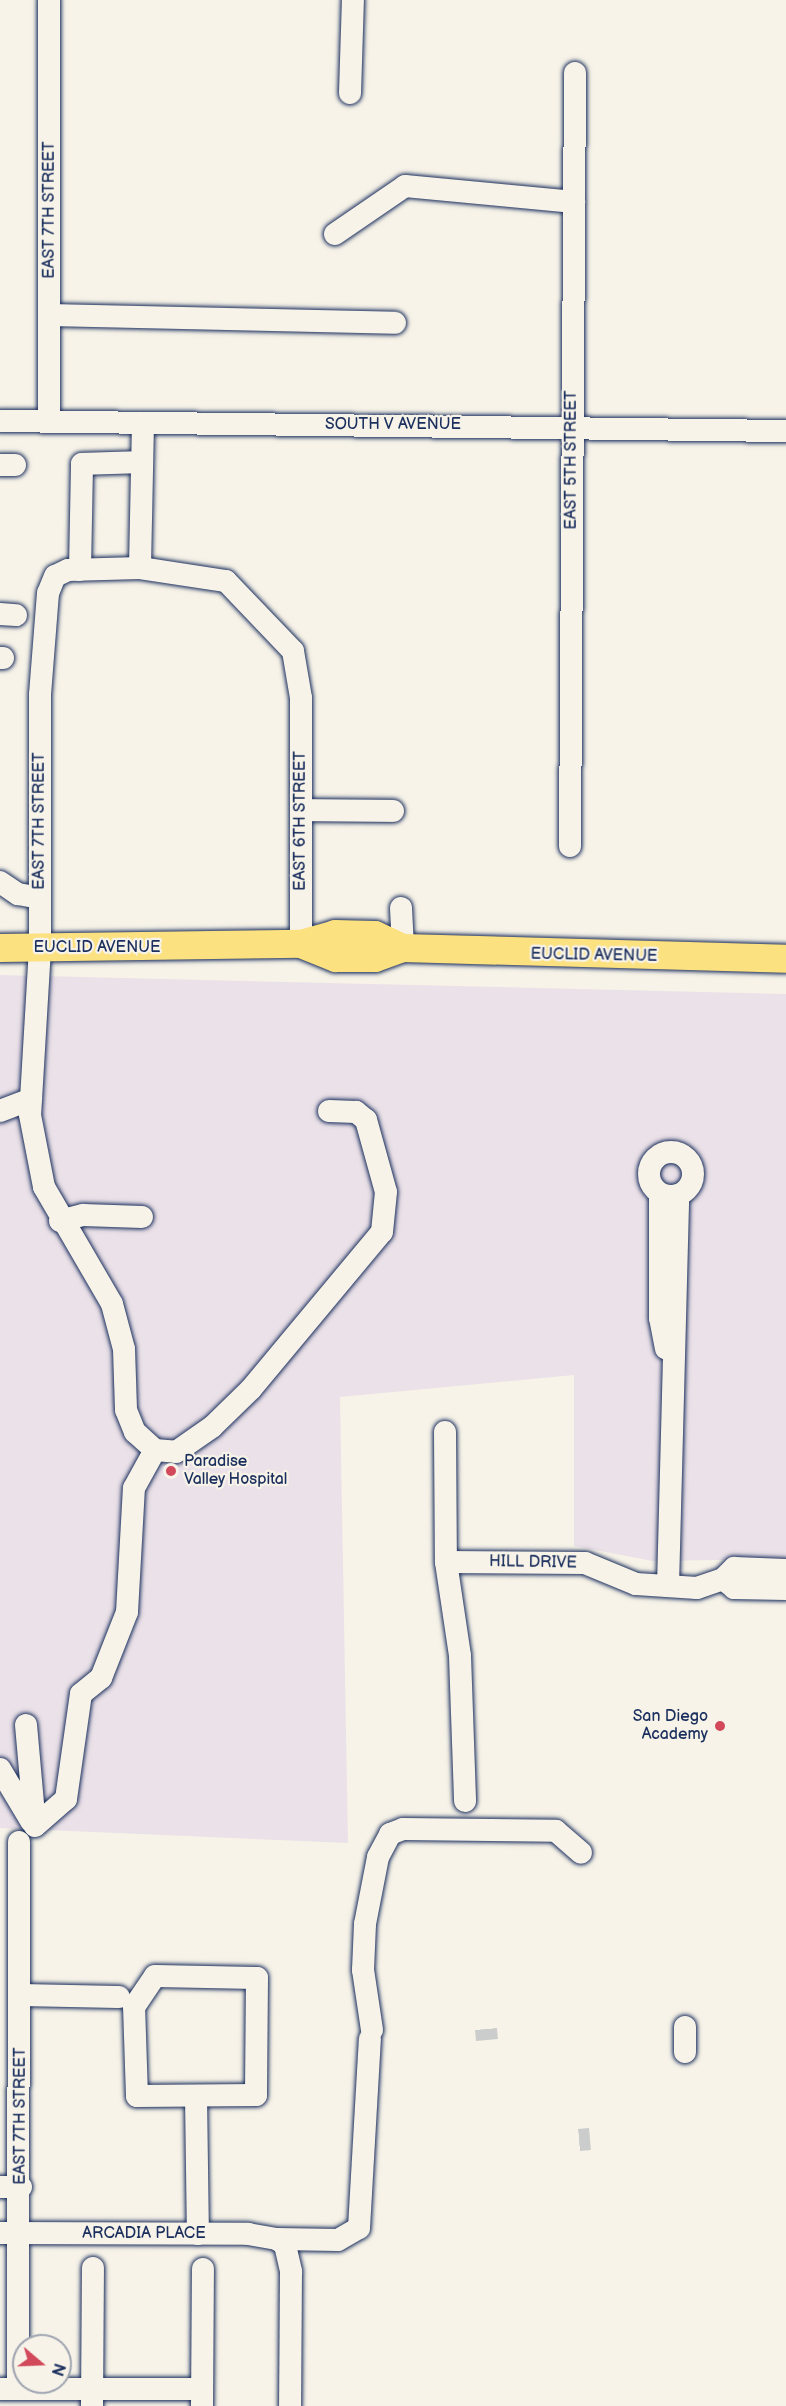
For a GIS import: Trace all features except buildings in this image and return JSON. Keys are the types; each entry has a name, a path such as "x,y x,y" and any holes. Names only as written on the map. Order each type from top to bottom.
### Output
{"main road":[{"name":"EUCLID AVENUE","path":"0,948 302,944 326,957 375,958 403,948 786,959"}],"street":[{"name":"EAST 7TH STREET","path":"49,0 49,420"},
{"path":"350,93 353,0"},
{"name":"EAST 5TH STREET","path":"570,846 575,73"},
{"path":"335,234 405,186 574,202"},
{"path":"49,315 395,323"},
{"name":"SOUTH V AVENUE","path":"0,421 786,431"},
{"path":"140,568 143,423"},
{"path":"81,570 82,465 141,462"},
{"name":"EAST 6TH STREET","path":"81,570 140,568 226,581 292,651 301,698 302,944"},
{"name":"EAST 7TH STREET","path":"81,570 55,576 48,593 40,695 40,948 31,1099 32,1141 60,1221 112,1304 124,1349 126,1410 135,1432 155,1450"},
{"path":"301,810 393,811"},
{"path":"0,882 9,891 40,898"},
{"path":"402,908 403,948"},
{"path":"0,1111 31,1099"},
{"path":"0,1768 18,1837 66,1799 81,1694 100,1678 128,1612 134,1488 155,1450 176,1452 220,1420 382,1232 386,1192 366,1120 356,1112 329,1110"},
{"path":"678,1153 703,1173 690,1185 669,1195 650,1178 657,1157 678,1153"},
{"path":"668,1586 671,1379 660,1318 669,1195"},
{"path":"60,1221 83,1215 142,1217"},
{"path":"445,1432 446,1562 460,1656 465,1801"},
{"name":"HILL DRIVE","path":"446,1562 585,1563 636,1584 697,1588 723,1579 734,1568 786,1570"},
{"path":"723,1579 734,1588 786,1589"},
{"name":"EAST 7TH STREET","path":"9,2389 11,2187 20,1995 10,1950 26,1725"},
{"name":"ARCADIA PLACE","path":"11,2233 198,2234 281,2242 338,2240 359,2228 371,2035 363,1970 365,1924 378,1857 390,1834 403,1829 556,1831 581,1853"},
{"path":"155,1976 257,1978 255,2095 195,2096 137,2096 134,2007 141,1990 155,1976"},
{"path":"20,1995 119,1997"},
{"path":"685,2052 686,2026"},
{"path":"195,2096 198,2234"},
{"path":"281,2242 291,2272 290,2406"},
{"path":"92,2397 93,2268"},
{"path":"9,2389 92,2397 202,2398 203,2269"}],"shaded area":[{"name":"Paradise Valley Hospital","path":"0,975 786,994 786,1559 653,1561 574,1546 574,1375 340,1397 348,1843 0,1828"}],"tunnel":[{"path":"486,2029 487,2040"},
{"path":"579,2140 590,2139"}],"place":[{"name":"Paradise Valley Hospital","path":"171,1471"},
{"name":"San Diego Academy","path":"720,1726"}]}
